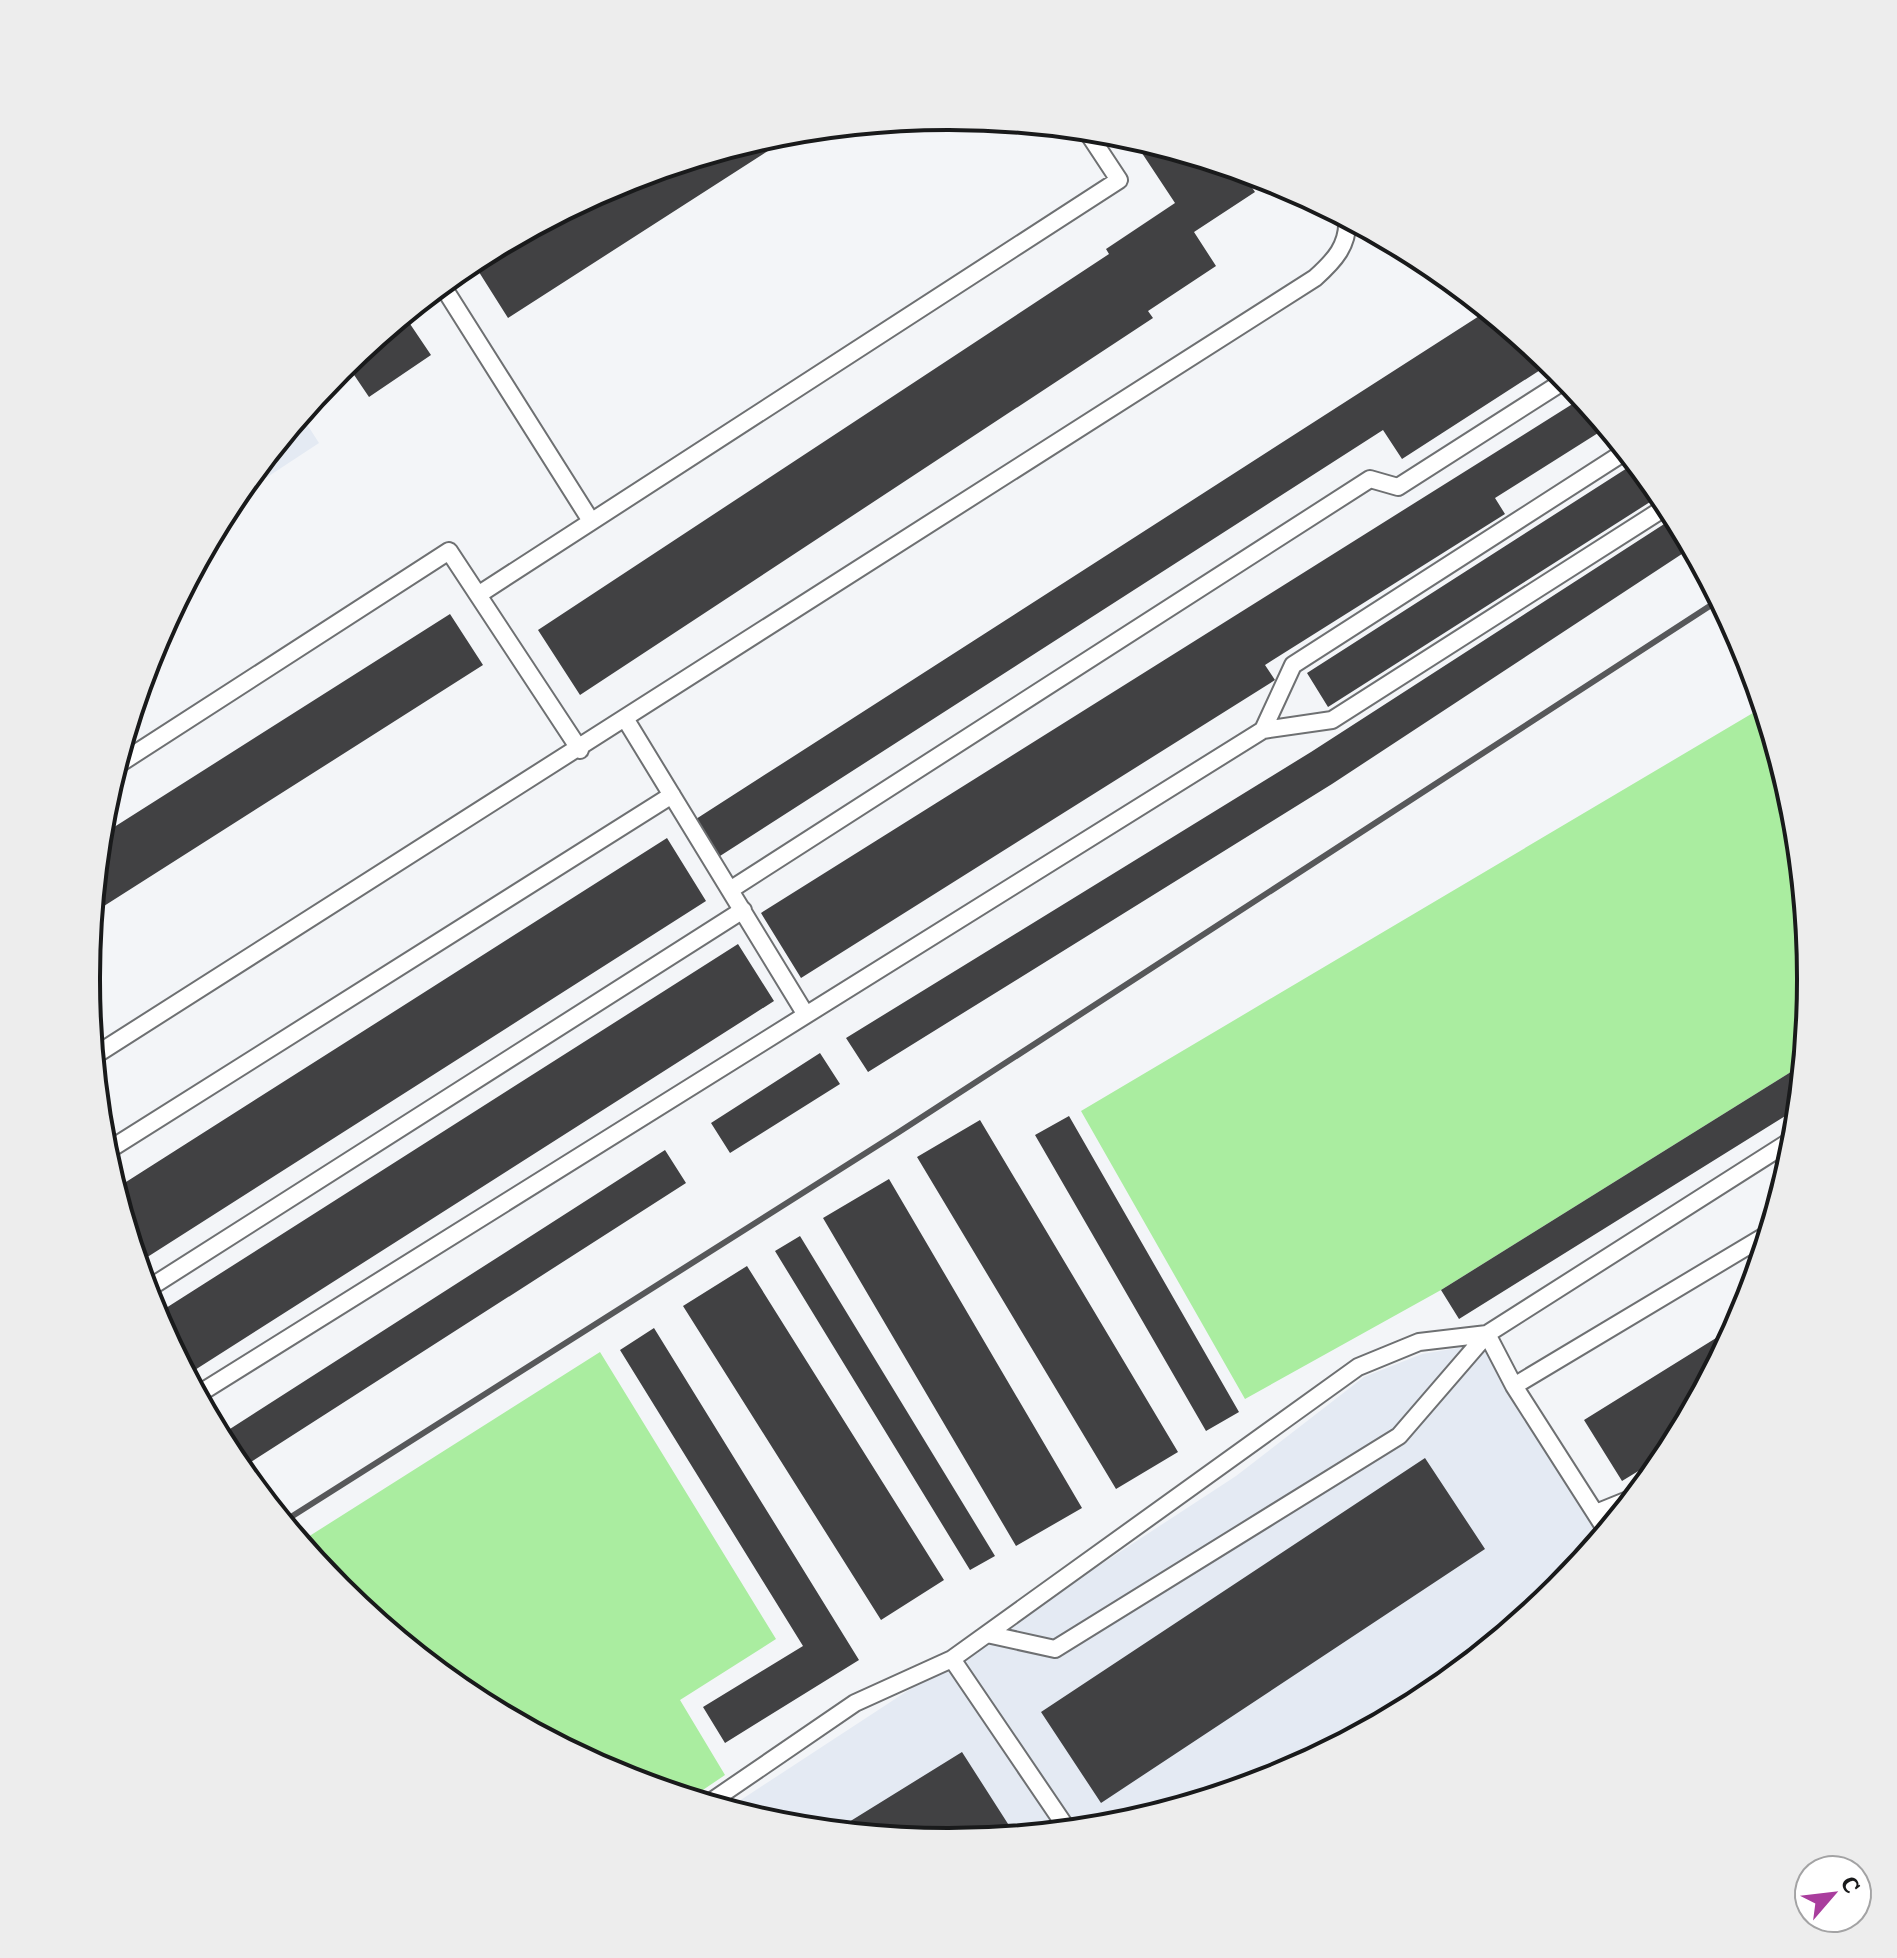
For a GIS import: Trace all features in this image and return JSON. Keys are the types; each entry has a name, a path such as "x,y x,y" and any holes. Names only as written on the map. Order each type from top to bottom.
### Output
{"lane":[{"path":"478,595 1119,180 1095,144"},
{"path":"103,1050 580,750 1315,278 1338,257 1348,231"},
{"path":"448,294 591,521"},
{"path":"730,890 1370,479 1398,487 1555,387"},
{"path":"1263,730 1293,665 1617,457"},
{"path":"207,1389 1263,730 1332,720 1657,513"},
{"path":"130,757 449,551 580,750"},
{"path":"626,720 806,1015"},
{"path":"116,1145 672,795"},
{"path":"157,1283 743,910"},
{"path":"987,1634 1055,1649 1399,1436 1487,1334 1780,1147"},
{"path":"1514,1386 1755,1242"},
{"path":"1487,1334 1514,1386 1601,1521"},
{"path":"719,1796 855,1703 952,1659 1358,1367 1419,1342 1487,1334"},
{"path":"1596,1513 1614,1506"},
{"path":"952,1659 1061,1820"}],"shaded area":[{"path":"307,425 319,443 262,480"},
{"path":"1499,1341 1514,1386 1601,1521 1548,1579 1508,1617 1420,1685 1324,1740 1273,1763 1168,1799 1114,1811 1004,1826 948,1828 838,1820 739,1801 1236,1476 1364,1377 1422,1354"}],"green space":[{"path":"1754,712 1781,813 1790,868 1797,979 1792,1071 1441,1290 1245,1399 1081,1111"},
{"path":"600,1352 776,1639 680,1700 725,1775 702,1790 624,1763 524,1714 477,1685 389,1617 309,1536"}],"building":[{"path":"769,150 508,318 479,272 573,218 624,195 729,159"},
{"path":"1142,153 1221,176 1252,187 1255,192 1194,232 1216,266 1148,311 1153,318 580,695 538,630 1109,254 1106,249 1175,203"},
{"path":"1478,317 1539,371 1402,459 1383,430 720,856 696,819"},
{"path":"410,324 431,355 369,397 354,374"},
{"path":"1572,405 1597,433 1495,498 1505,514 1265,665 1275,680 801,978 761,913"},
{"path":"1626,468 1650,502 1328,707 1307,673"},
{"path":"1664,524 1682,554 1332,784 868,1072 846,1038 1311,752"},
{"path":"450,614 483,665 104,906 114,827"},
{"path":"667,838 706,901 147,1257 125,1183"},
{"path":"738,944 774,1001 196,1369 167,1308"},
{"path":"820,1053 840,1084 730,1153 711,1123"},
{"path":"1792,1071 1786,1116 1459,1319 1441,1290"},
{"path":"1069,1116 1239,1412 1206,1431 1035,1135"},
{"path":"980,1120 1178,1452 1116,1489 917,1157"},
{"path":"665,1150 686,1183 251,1462 230,1429"},
{"path":"889,1179 1082,1508 1016,1546 823,1218"},
{"path":"800,1236 995,1556 970,1570 775,1251"},
{"path":"747,1266 944,1580 881,1620 683,1306"},
{"path":"654,1328 859,1660 725,1743 703,1707 803,1646 620,1350"},
{"path":"1716,1338 1683,1403 1640,1470 1622,1481 1584,1420"},
{"path":"1425,1458 1485,1549 1101,1803 1041,1712"},
{"path":"962,1752 1009,1825 948,1828 850,1821"}],"railway":[{"path":"292,1516 899,1132 1710,606"}]}
